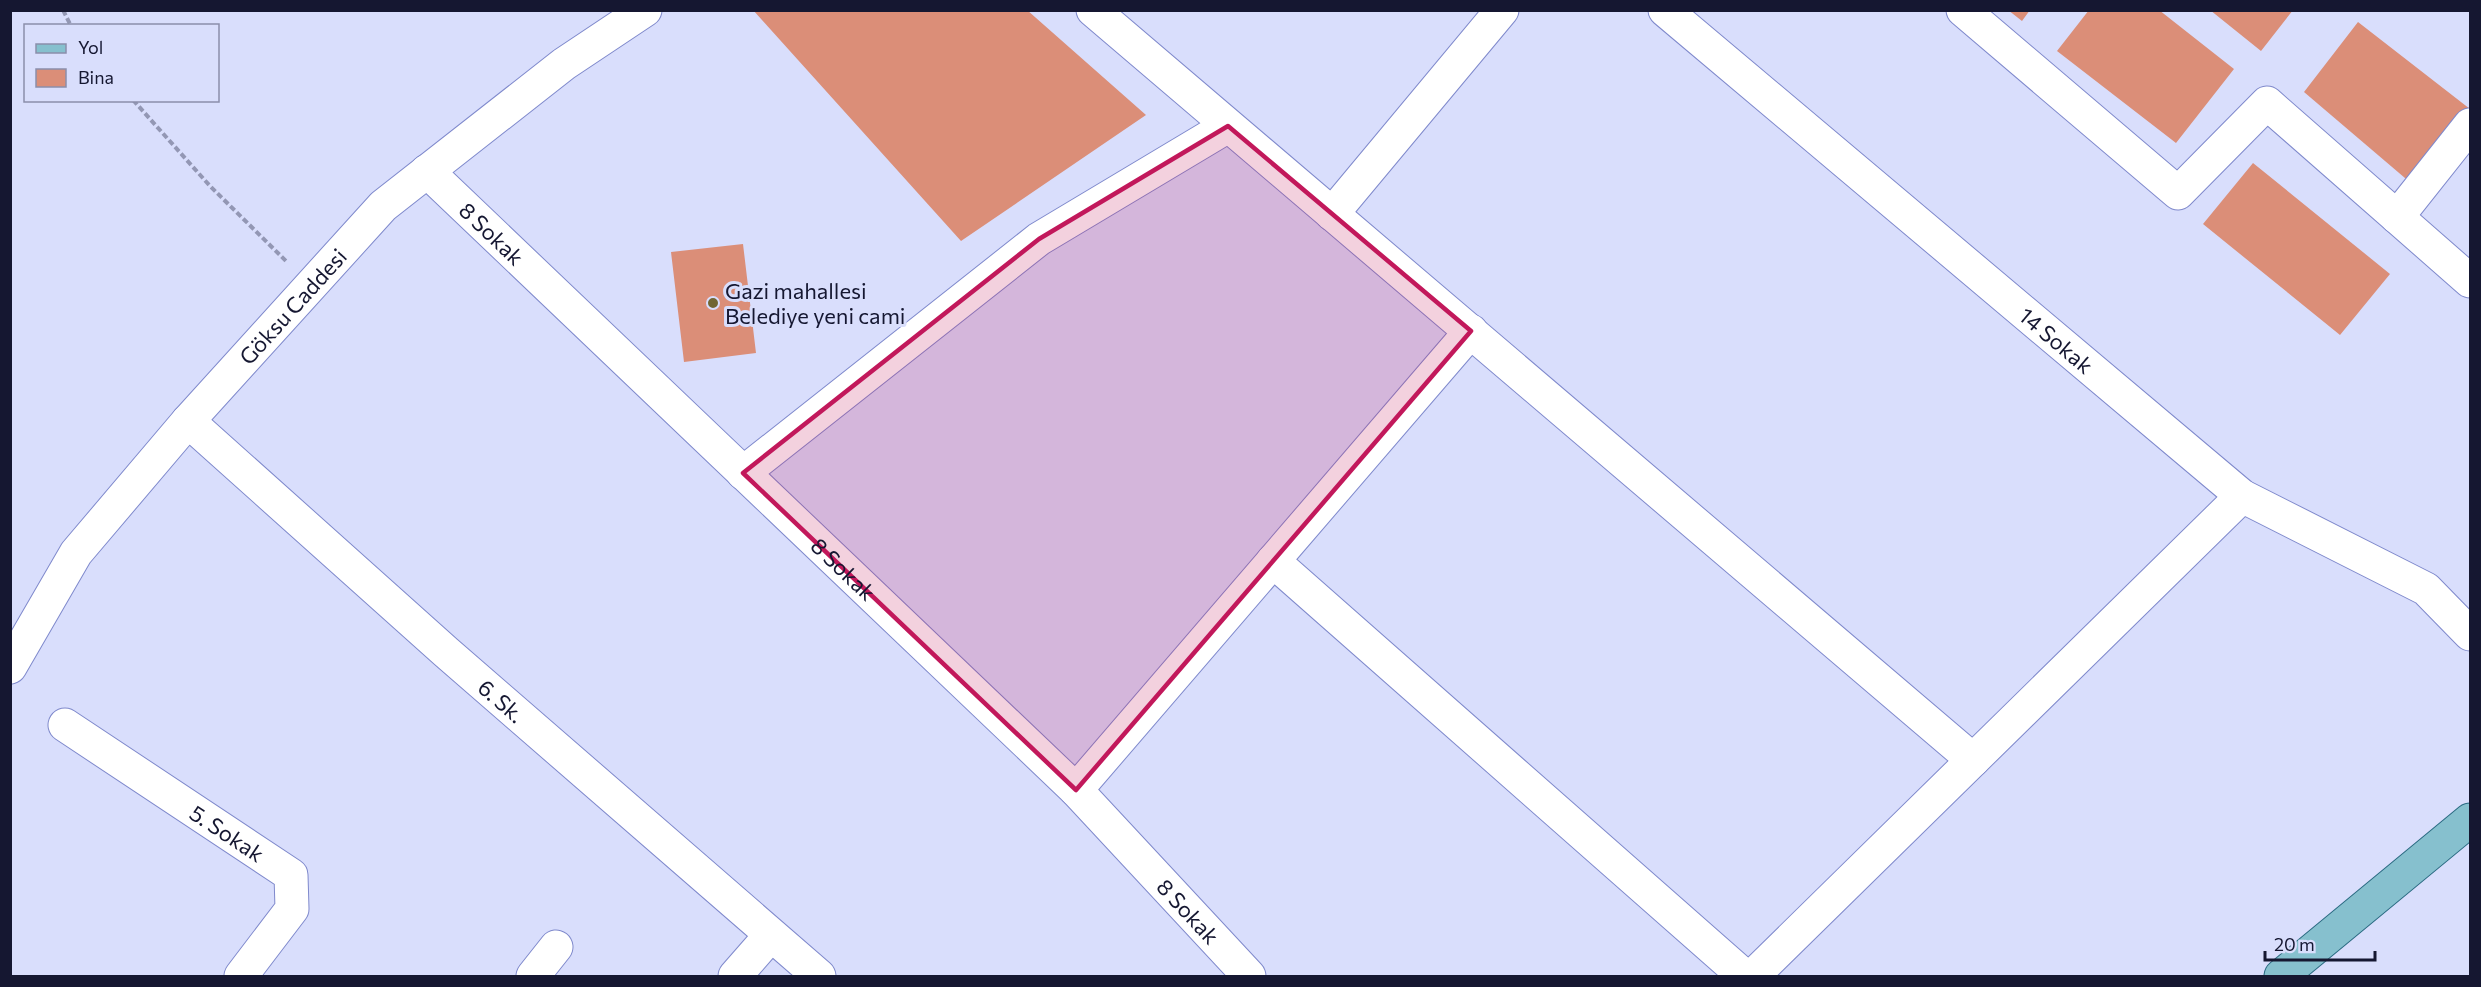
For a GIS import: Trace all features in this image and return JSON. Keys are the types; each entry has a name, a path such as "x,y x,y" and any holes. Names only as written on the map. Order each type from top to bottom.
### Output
{"main road":[{"path":"2281,976 2470,820"}],"street":[{"name":"Göksu Caddesi","path":"10,668 76,553 188,421 383,206 564,64 645,10"},
{"path":"1093,10 1973,760"},
{"path":"1332,214 1502,10"},
{"name":"14 Sokak","path":"1665,10 2242,496 2426,588 2470,634"},
{"path":"1963,10 2178,193 2267,103 2470,281"},
{"path":"2397,217 2470,125"},
{"path":"743,473 1039,239 1228,126"},
{"name":"8 Sokak","path":"428,171 1076,790 1249,976"},
{"path":"1076,790 1470,331"},
{"name":"6. Sk.","path":"188,421 770,936 819,976"},
{"path":"1753,976 2242,496"},
{"path":"1273,561 1744,976"},
{"name":"5. Sokak","path":"65,725 291,876 292,909 241,976"},
{"path":"735,976 770,936"},
{"path":"533,976 556,947"}],"path":[{"path":"63,10 70,24"},
{"path":"135,102 210,186 310,286"}],"highlighted area":[{"path":"1228,126 1471,331 1076,790 743,473 1039,239"}],"building":[{"path":"753,10 1027,10 1146,115 961,241"},
{"path":"2008,10 2030,10 2022,21"},
{"path":"2089,10 2159,10 2234,69 2176,143 2057,51"},
{"path":"2210,10 2293,10 2261,51"},
{"path":"2358,22 2470,109 2412,184 2304,92"},
{"path":"2253,163 2390,274 2340,335 2203,224"},
{"name":"Gazi mahallesi Belediye yeni cami","path":"743,244 756,353 684,362 671,252"}],"place":[{"name":"Gazi mahallesi Belediye yeni cami","path":"713,303"}]}
